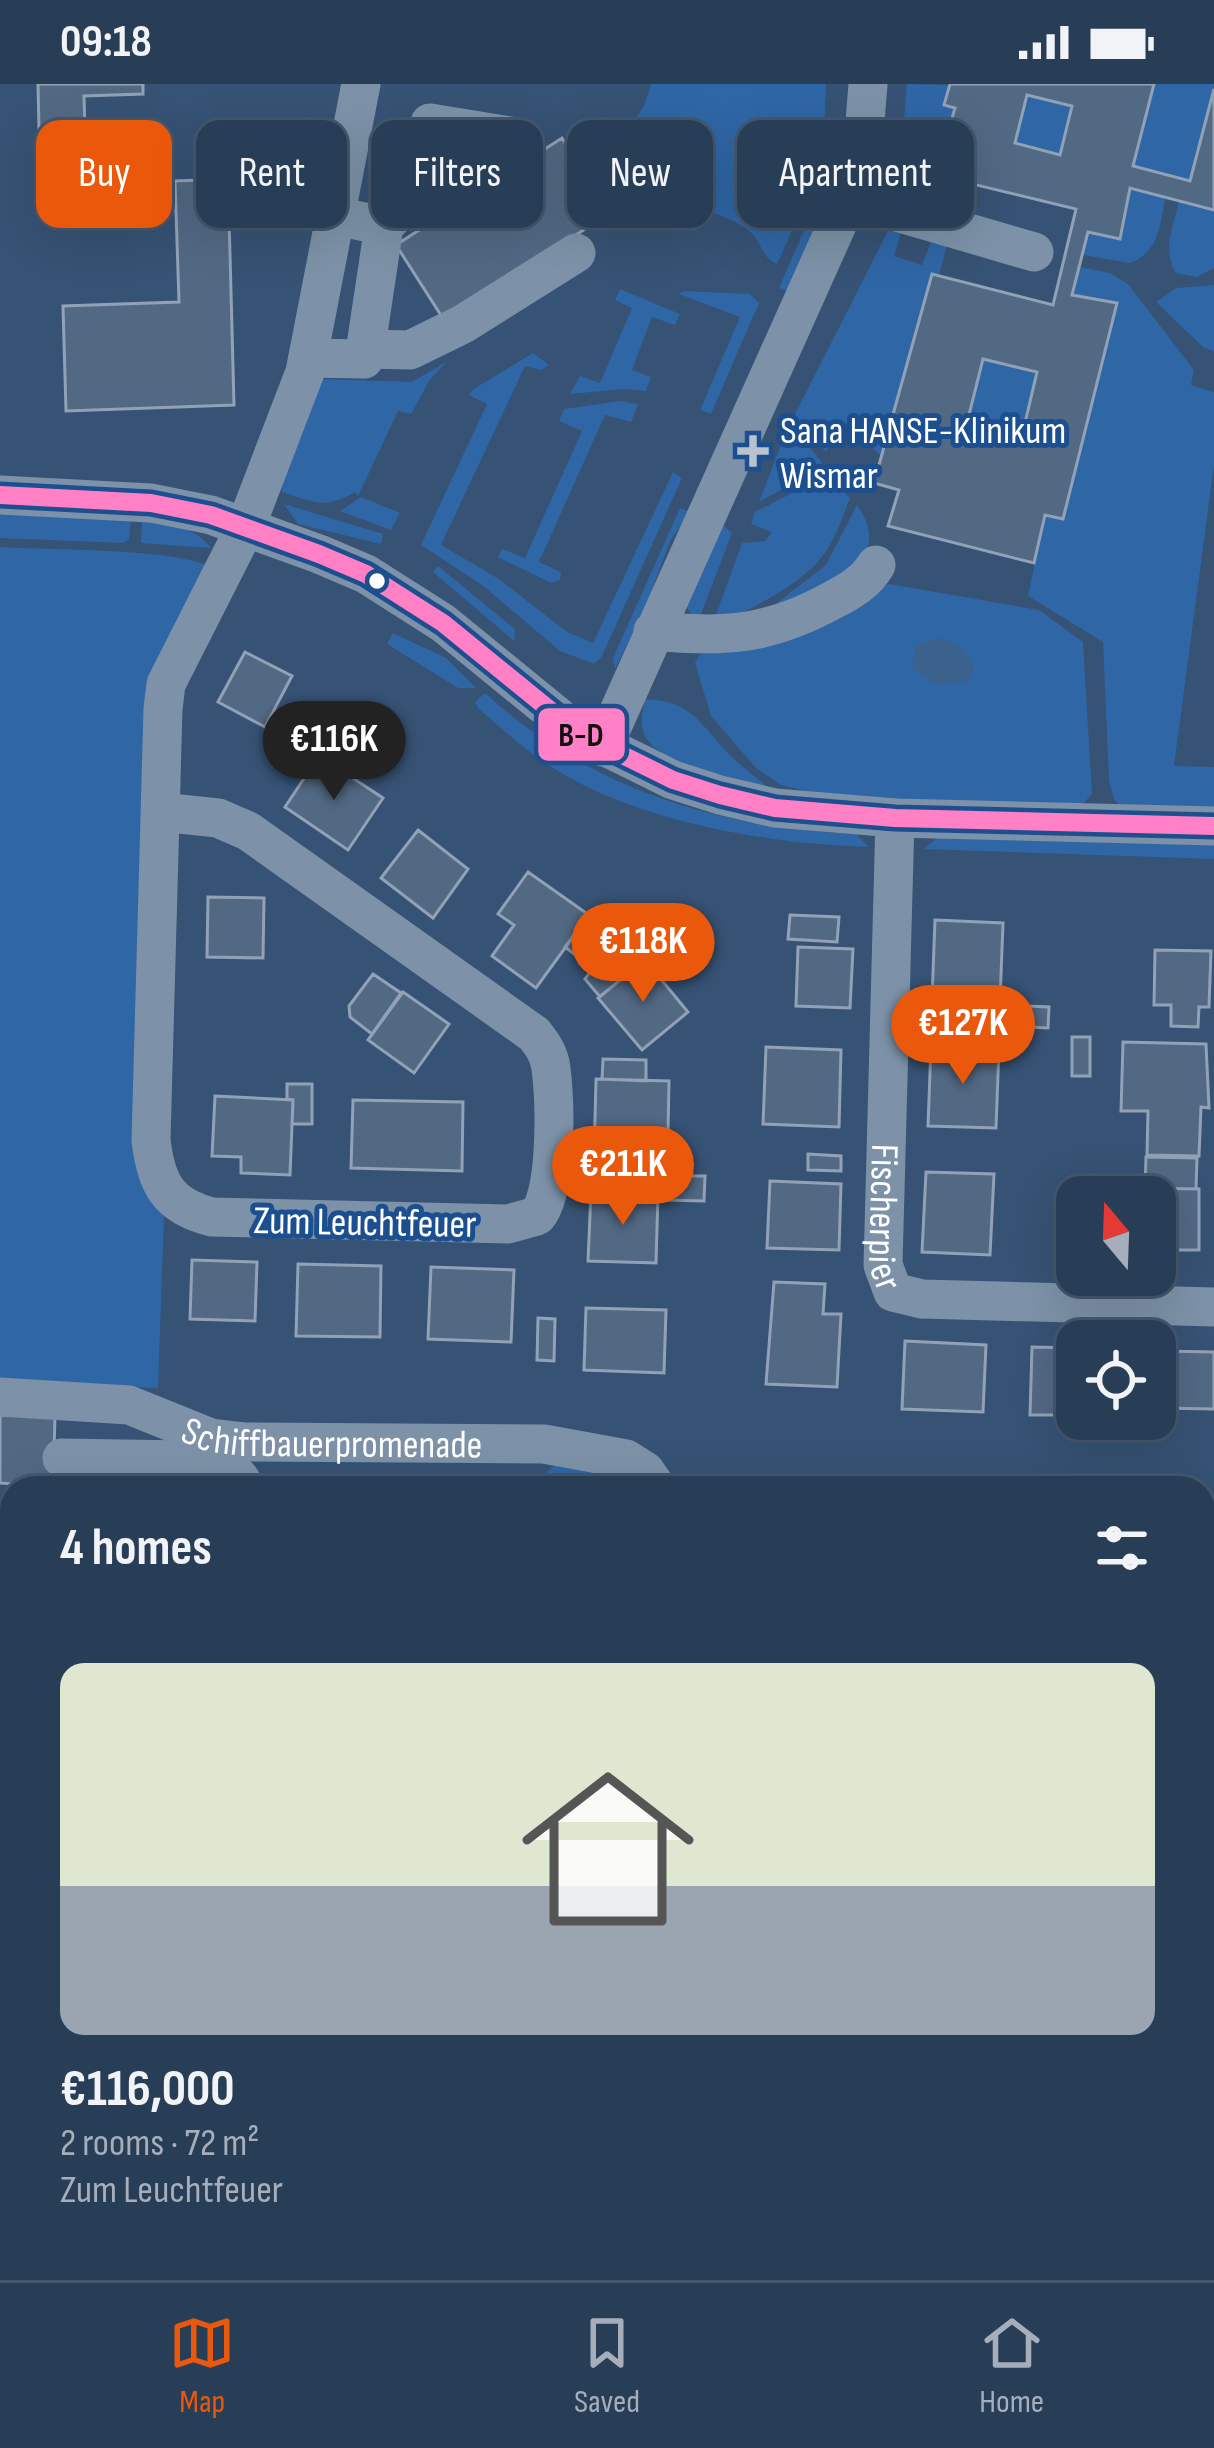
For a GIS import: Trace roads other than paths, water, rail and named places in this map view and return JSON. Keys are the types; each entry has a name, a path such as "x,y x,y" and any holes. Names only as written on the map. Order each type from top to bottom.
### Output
{"street":[{"name":"Zum Leuchtfeuer","path":"347,161 362,84"},
{"path":"865,120 868,84"},
{"name":"Zum Leuchtfeuer","path":"161,812 218,818 248,831 535,1034 551,1066 552,1121 550,1195 537,1216 508,1225 212,1217 188,1211 172,1200 157,1172 152,1140 161,812 166,684 246,526 308,358 334,228"},
{"path":"308,358 364,359 384,228"},
{"path":"603,747 836,228"},
{"path":"953,228 1034,252"},
{"path":"365,349 410,350 463,324 576,253"},
{"path":"0,495 151,503 246,526 350,567 409,599 472,644 555,715 603,747 673,780 720,795 775,808 896,818 1214,826"},
{"path":"653,631 736,634 779,626 860,584 876,565"},
{"name":"Fischerpier","path":"896,818 883,1264 893,1292 922,1299 1214,1307"},
{"name":"Schiffbauerpromenade","path":"0,1397 129,1405 185,1466 211,1438 515,1442 584,1449 637,1465 647,1476"},
{"path":"62,1458 185,1466 201,1473 215,1467 240,1476"}],"place":[{"name":"Sana HANSE-Klinikum Wismar","path":"753,451"}]}
